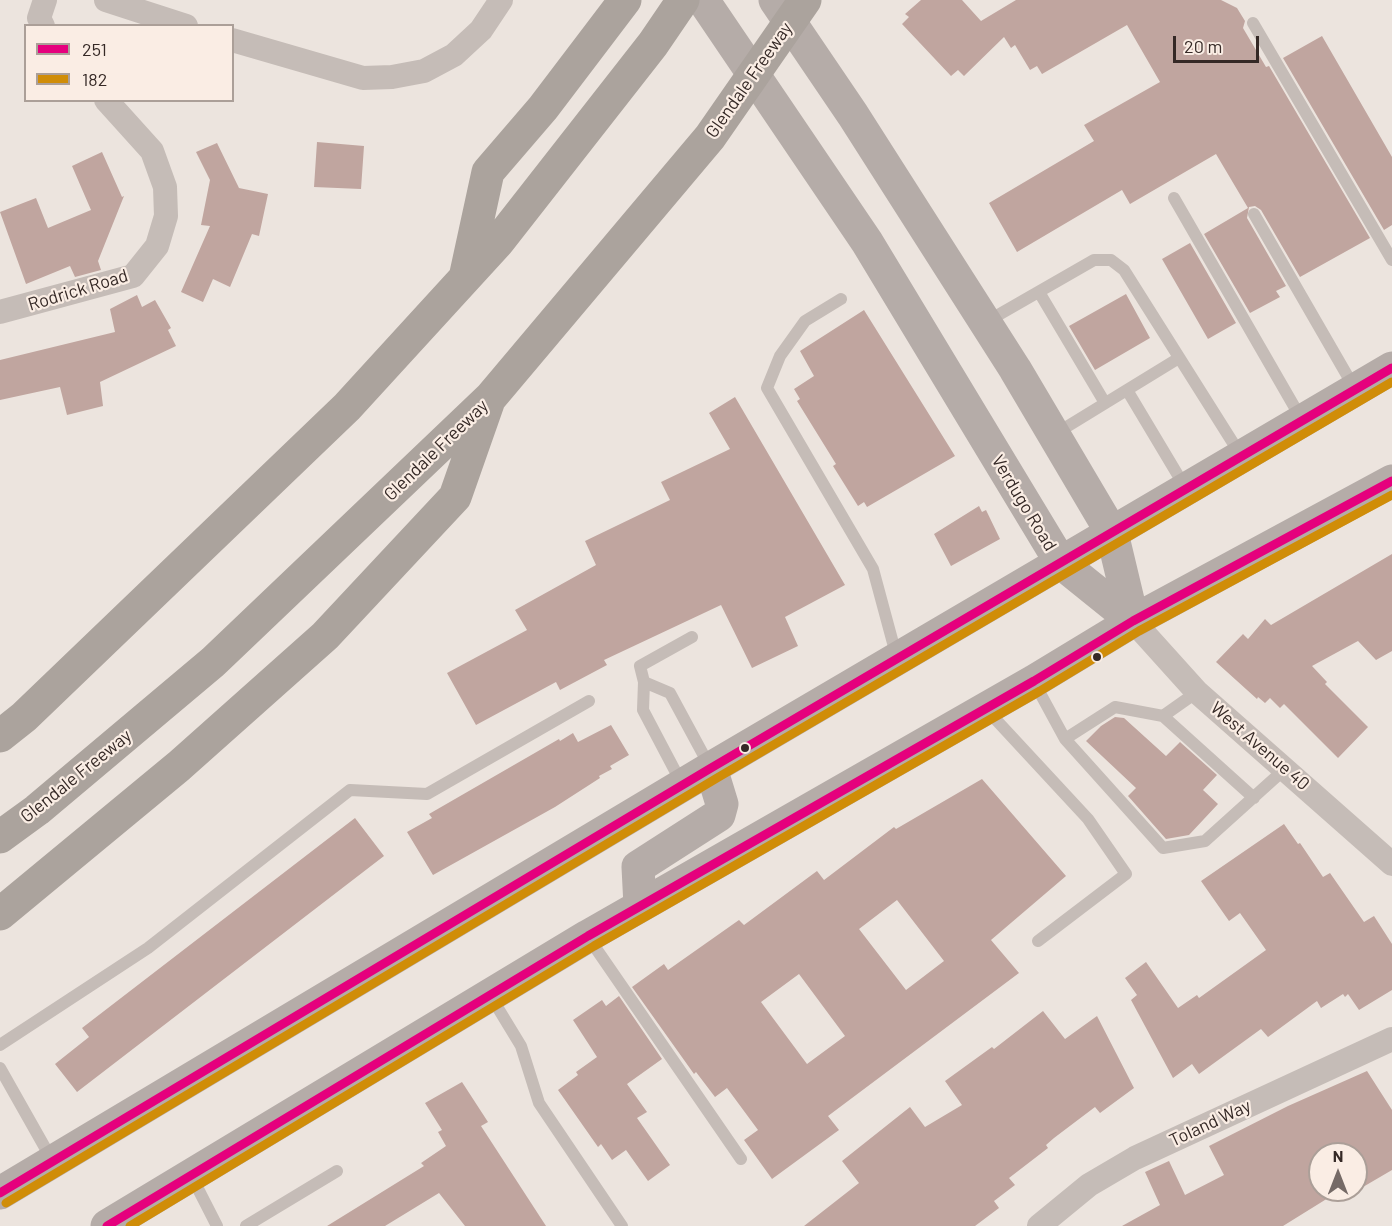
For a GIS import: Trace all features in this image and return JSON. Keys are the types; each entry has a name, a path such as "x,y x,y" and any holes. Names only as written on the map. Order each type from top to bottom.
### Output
{"highway":[{"path":"465,278 488,172 543,108 625,0"},
{"path":"0,736 33,709 347,408 498,242 653,44 683,0"},
{"name":"Glendale Freeway","path":"0,837 37,810 213,662 490,397 710,137 805,0"},
{"path":"0,914 179,766 325,636 455,497 490,397"}],"main road":[{"name":"Verdugo Road","path":"703,0 786,127 867,242 1061,563 1133,621"},
{"path":"775,0 853,115 985,322 1112,533 1133,621"},
{"path":"0,1193 682,785 1392,368"},
{"path":"107,1226 192,1177 490,994 639,906 1034,681 1133,621 1392,480"},
{"path":"639,906 638,867 718,815 723,804 711,768"}],"street":[{"path":"42,24 39,18 45,0"},
{"path":"106,0 180,24"},
{"path":"234,41 363,78 392,77 424,71 454,56 482,30 501,0"},
{"name":"Rodrick Road","path":"0,312 133,276 158,246 166,216 165,187 152,151 108,102"},
{"name":"West Avenue 40","path":"1133,621 1197,692 1389,856"},
{"name":"Toland Way","path":"1039,1226 1089,1185 1135,1158 1392,1039"}],"lane":[{"path":"1253,23 1392,260"},
{"path":"1174,198 1302,420"},
{"path":"1254,214 1355,389"},
{"path":"985,322 1094,260 1111,260 1124,270 1242,456"},
{"path":"1039,292 1105,403"},
{"path":"841,299 806,321 780,356 767,388 873,570 897,658"},
{"path":"1054,435 1179,358"},
{"path":"1128,390 1186,489"},
{"path":"682,785 643,710 644,682 639,666 692,637"},
{"path":"1034,681 1065,739 1163,848 1205,841 1286,768"},
{"path":"644,682 670,693 711,768"},
{"path":"1163,716 1197,692"},
{"path":"0,1045 148,948 350,790 427,794 589,701"},
{"path":"1065,739 1115,707 1163,716 1254,798"},
{"path":"986,708 1088,819 1126,874 1038,941"},
{"path":"588,936 741,1159"},
{"path":"490,994 521,1046 539,1102 622,1226"},
{"path":"0,1068 53,1161"},
{"path":"246,1226 337,1171"},
{"path":"192,1177 217,1226"}],"building":[{"path":"921,0 962,0 981,21 1016,0 1221,0 1237,8 1245,21 1243,28 1266,67 1269,66 1370,238 1300,277 1261,210 1255,206 1249,207 1247,218 1286,286 1276,291 1280,297 1250,313 1204,234 1248,208 1216,154 1130,204 1122,190 1017,252 989,203 1094,141 1084,125 1160,82 1127,25 1042,74 1037,66 1030,70 1015,45 1011,48 1004,37 964,76 958,70 951,76 902,24 909,17 905,14"},
{"path":"1322,36 1392,157 1392,225 1384,230 1283,58"},
{"path":"317,142 364,146 361,189 314,187"},
{"path":"217,143 239,188 268,194 259,236 252,234 230,287 213,279 203,302 181,292 210,226 201,225 210,180 196,152"},
{"path":"102,152 122,197 124,196 98,261 101,270 75,277 70,266 26,284 0,212 36,198 48,228 91,210 72,166"},
{"path":"1190,243 1236,323 1208,339 1162,259"},
{"path":"1126,294 1150,338 1095,370 1069,326"},
{"path":"137,295 142,307 155,300 171,328 168,330 176,346 100,382 103,406 67,415 60,387 0,400 0,360 115,332 110,309"},
{"path":"864,310 955,456 867,507 864,502 858,506 833,466 836,464 797,401 800,399 794,389 814,376 800,351"},
{"path":"735,397 845,585 785,617 798,646 752,668 721,605 604,660 607,665 560,690 556,682 476,725 447,673 527,630 515,610 596,565 585,541 670,500 661,482 730,449 709,413"},
{"path":"979,506 982,512 986,510 1000,539 951,566 934,534"},
{"path":"1392,554 1392,651 1376,660 1358,641 1312,666 1327,682 1325,684 1368,727 1338,758 1284,704 1280,708 1270,698 1265,703 1258,697 1257,699 1216,662 1243,634 1248,639 1265,619 1271,625"},
{"path":"1115,717 1124,718 1166,756 1180,742 1217,775 1203,790 1218,804 1189,835 1166,839 1128,796 1136,788 1086,741 1101,726"},
{"path":"611,725 629,755 610,766 612,769 599,776 600,778 555,807 433,875 407,832 432,818 429,814 559,739 560,741 573,733 578,742"},
{"path":"982,779 1066,876 991,940 1019,973 828,1116 839,1130 772,1179 744,1140 758,1130 727,1088 715,1097 696,1072 694,1074 632,987 664,964 668,970 739,920 744,925 817,871 824,880 894,827 896,829","holes":["897,900 944,961 906,990 859,929","799,974 845,1036 807,1064 761,1002"]},
{"path":"355,818 384,856 77,1092 55,1064 89,1037 82,1028"},
{"path":"1284,824 1323,877 1330,873 1364,922 1374,916 1392,944 1392,990 1359,1010 1348,994 1345,997 1343,994 1321,1008 1317,1001 1268,1037 1261,1029 1199,1074 1192,1064 1173,1078 1131,1000 1137,995 1125,978 1146,962 1178,1008 1197,995 1199,998 1266,950 1240,913 1229,921 1201,881"},
{"path":"619,996 662,1059 627,1084 647,1112 637,1118 670,1165 648,1181 626,1150 612,1160 601,1144 598,1147 558,1090 578,1075 576,1072 597,1057 573,1020 602,1000 606,1006"},
{"path":"1043,1011 1065,1039 1097,1016 1134,1088 1100,1113 1095,1107 1054,1138 1046,1145 1048,1148 1009,1178 1015,1185 994,1201 999,1208 975,1226 804,1226 859,1183 842,1161 910,1107 925,1127 962,1105 945,1081 992,1047 994,1049"},
{"path":"1367,1071 1392,1110 1392,1170 1368,1184 1368,1142 1308,1142 1308,1202 1322,1202 1283,1226 1122,1226 1160,1205 1145,1172 1169,1161 1185,1195 1224,1175 1209,1146 1288,1106"},
{"path":"462,1082 488,1122 481,1126 546,1226 465,1226 439,1193 385,1226 327,1226 424,1166 421,1163 446,1146 438,1132 442,1130 425,1103"}],"transit line":[{"name":"251","path":"0,1193 711,768 1392,368"},
{"name":"182","path":"6,1203 717,778 1392,382"},
{"name":"251","path":"107,1226 588,936 1034,681 1133,621 1392,481"},
{"name":"182","path":"130,1226 594,946 1040,691 1139,631 1392,495"}]}
